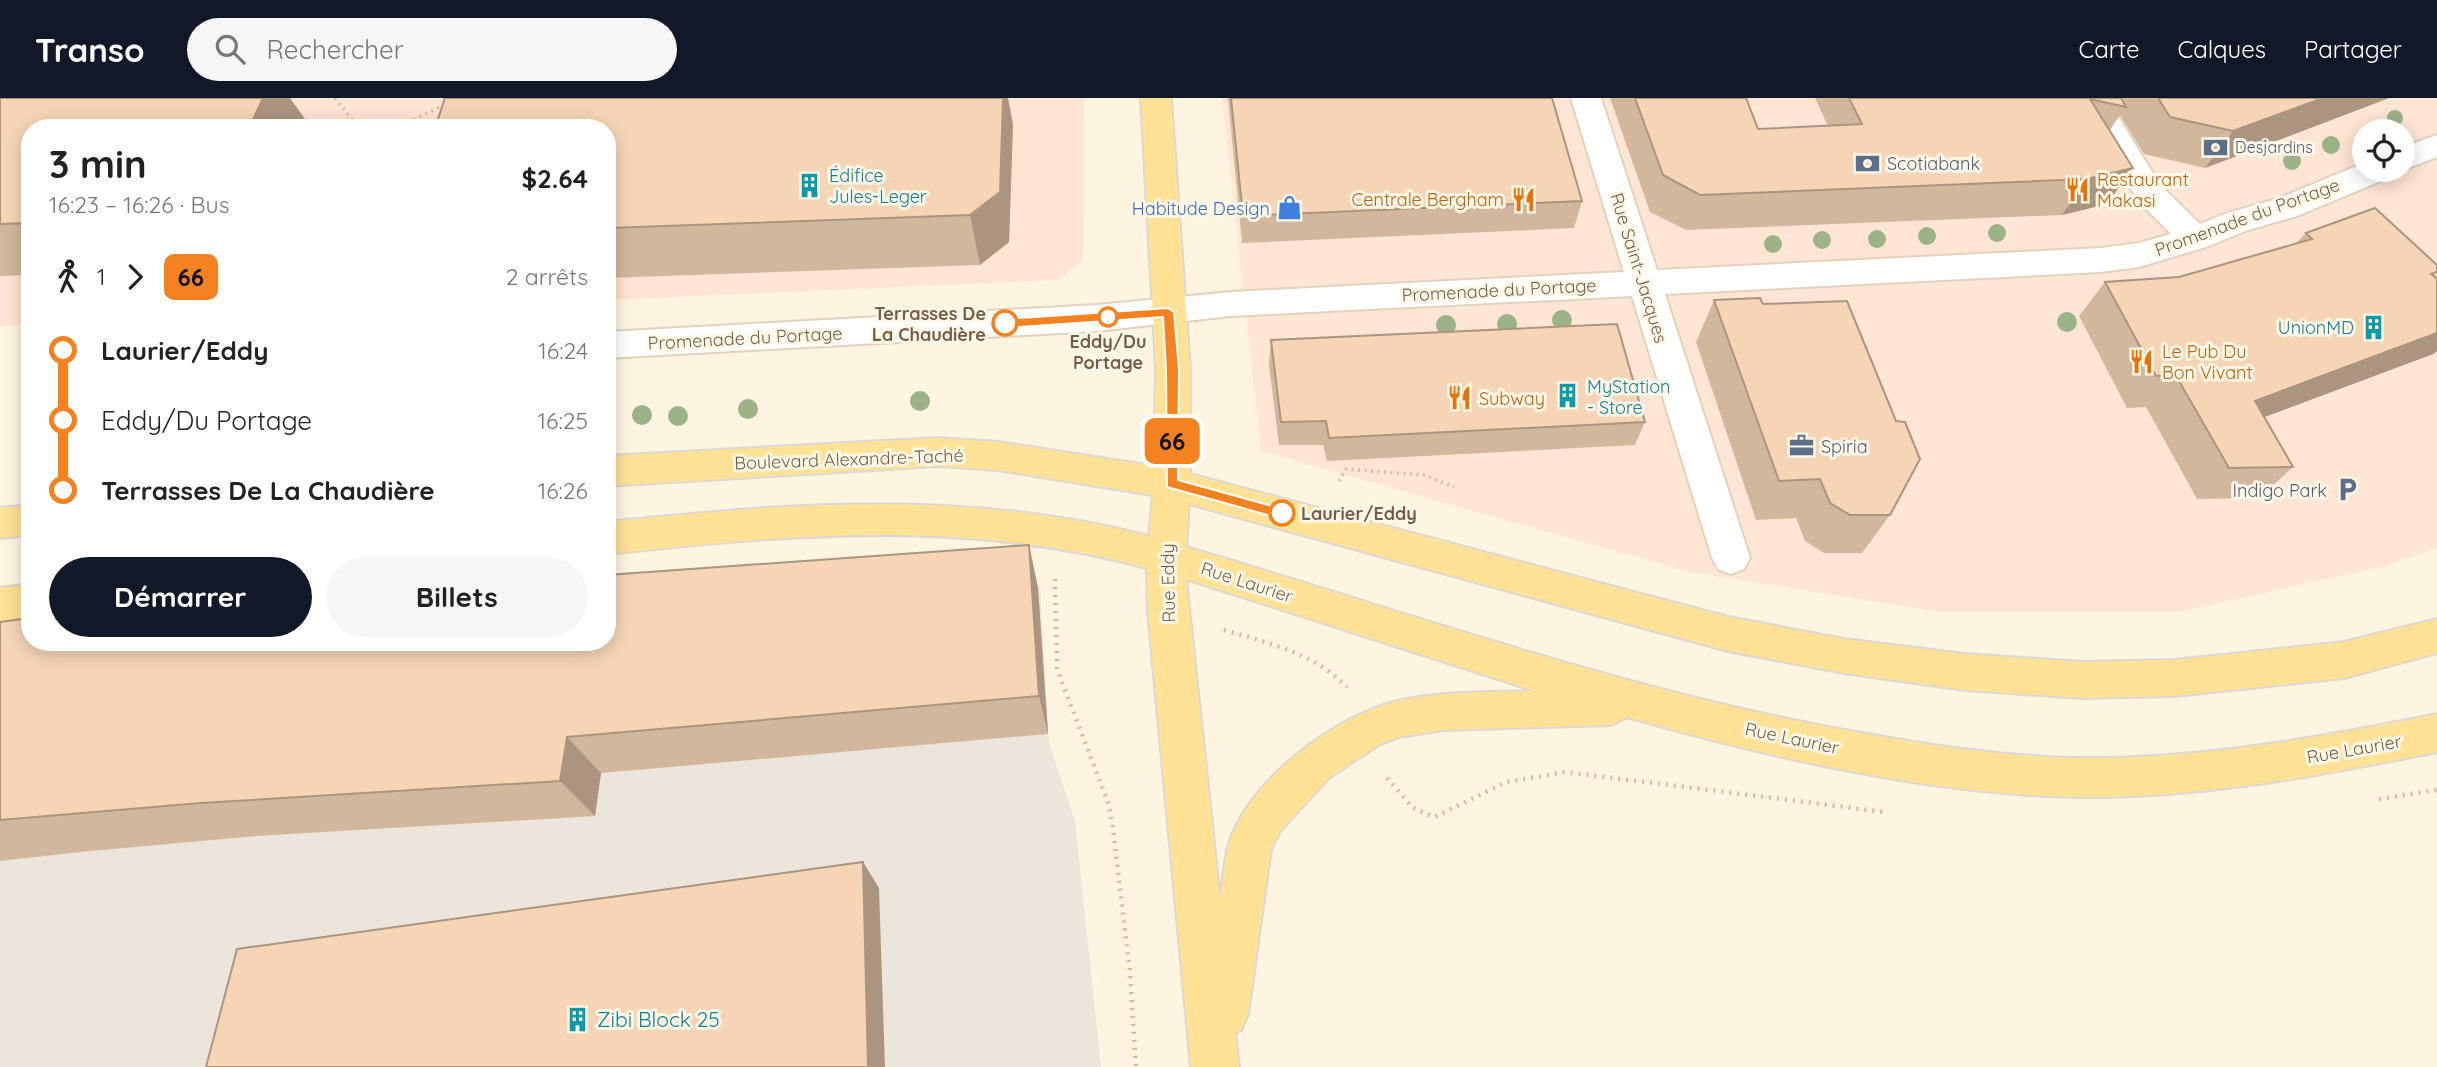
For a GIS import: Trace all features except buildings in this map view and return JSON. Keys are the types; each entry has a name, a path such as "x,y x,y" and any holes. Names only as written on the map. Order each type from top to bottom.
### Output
{"main road":[{"name":"Rue Eddy","path":"1156,98 1172,369 1172,484 1166,556 1170,640 1217,1067"},
{"name":"Boulevard Alexandre-Taché","path":"616,470 939,452 1010,457 1172,484"},
{"path":"1172,484 1728,634 1844,656 1965,672 2082,680 2174,678 2344,660 2437,636"},
{"path":"616,537 773,520 863,517 955,519 1034,528 1166,556"},
{"path":"0,523 21,521"},
{"name":"Rue Laurier","path":"1166,556 1516,668 1648,706 1817,745 1965,769 2099,777 2225,769 2344,753 2437,733"},
{"path":"0,605 21,602"},
{"path":"1217,1067 1250,846 1265,817 1315,763 1366,731 1399,719 1444,712 1648,706"}],"street":[{"name":"Rue Saint-Jacques","path":"1586,98 1731,558"},
{"path":"2092,98 2149,193 2195,239"},
{"path":"2415,154 2437,145"},
{"name":"Promenade du Portage","path":"616,344 1168,312 1231,304 1644,282 2057,265 2139,255 2195,239 2238,221 2286,208 2352,180"}],"path":[{"path":"335,98 352,119"},
{"path":"415,119 458,98"},
{"path":"1338,481 1346,469 1424,475 1454,487"},
{"path":"1055,579 1057,669 1102,786 1113,829 1130,973 1136,1067"},
{"path":"1266,644 1315,661 1337,674 1352,698"}],"shaded area":[{"name":"Terrasses De La Chaudière","path":"0,98 1084,98 1083,261 1057,280 616,300 616,119 21,119 21,325 0,326"},
{"path":"1222,98 2437,98 2437,548 2385,566 2183,611 1935,611 1690,572 1261,451"},
{"path":"1040,586 1049,743 1075,821 1101,1067 0,1067 0,662 101,651 616,651 616,636 657,607"}],"bus line":[{"name":"66","path":"1005,323 1168,312 1172,369 1172,484 1282,513"}],"place":[{"name":"Desjardins","path":"2215,147"},
{"name":"Scotiabank","path":"1867,163"},
{"name":"Édifice Jules-Leger","path":"809,185"},
{"name":"Restaurant Makasi","path":"2077,189"},
{"name":"Centrale Bergham","path":"1524,199"},
{"name":"Habitude Design","path":"1290,208"},
{"name":"Eddy/Du Portage","path":"1108,317"},
{"name":"Terrasses De La Chaudière","path":"1005,323"},
{"name":"UnionMD","path":"2374,327"},
{"name":"Le Pub Du Bon Vivant","path":"2142,361"},
{"name":"MyStation - Store","path":"1567,396"},
{"name":"Subway","path":"1459,398"},
{"name":"Spiria","path":"1801,446"},
{"name":"Indigo Park","path":"2347,490"},
{"name":"Laurier/Eddy","path":"1282,513"},
{"name":"Zibi Block 25","path":"577,1019"}]}
